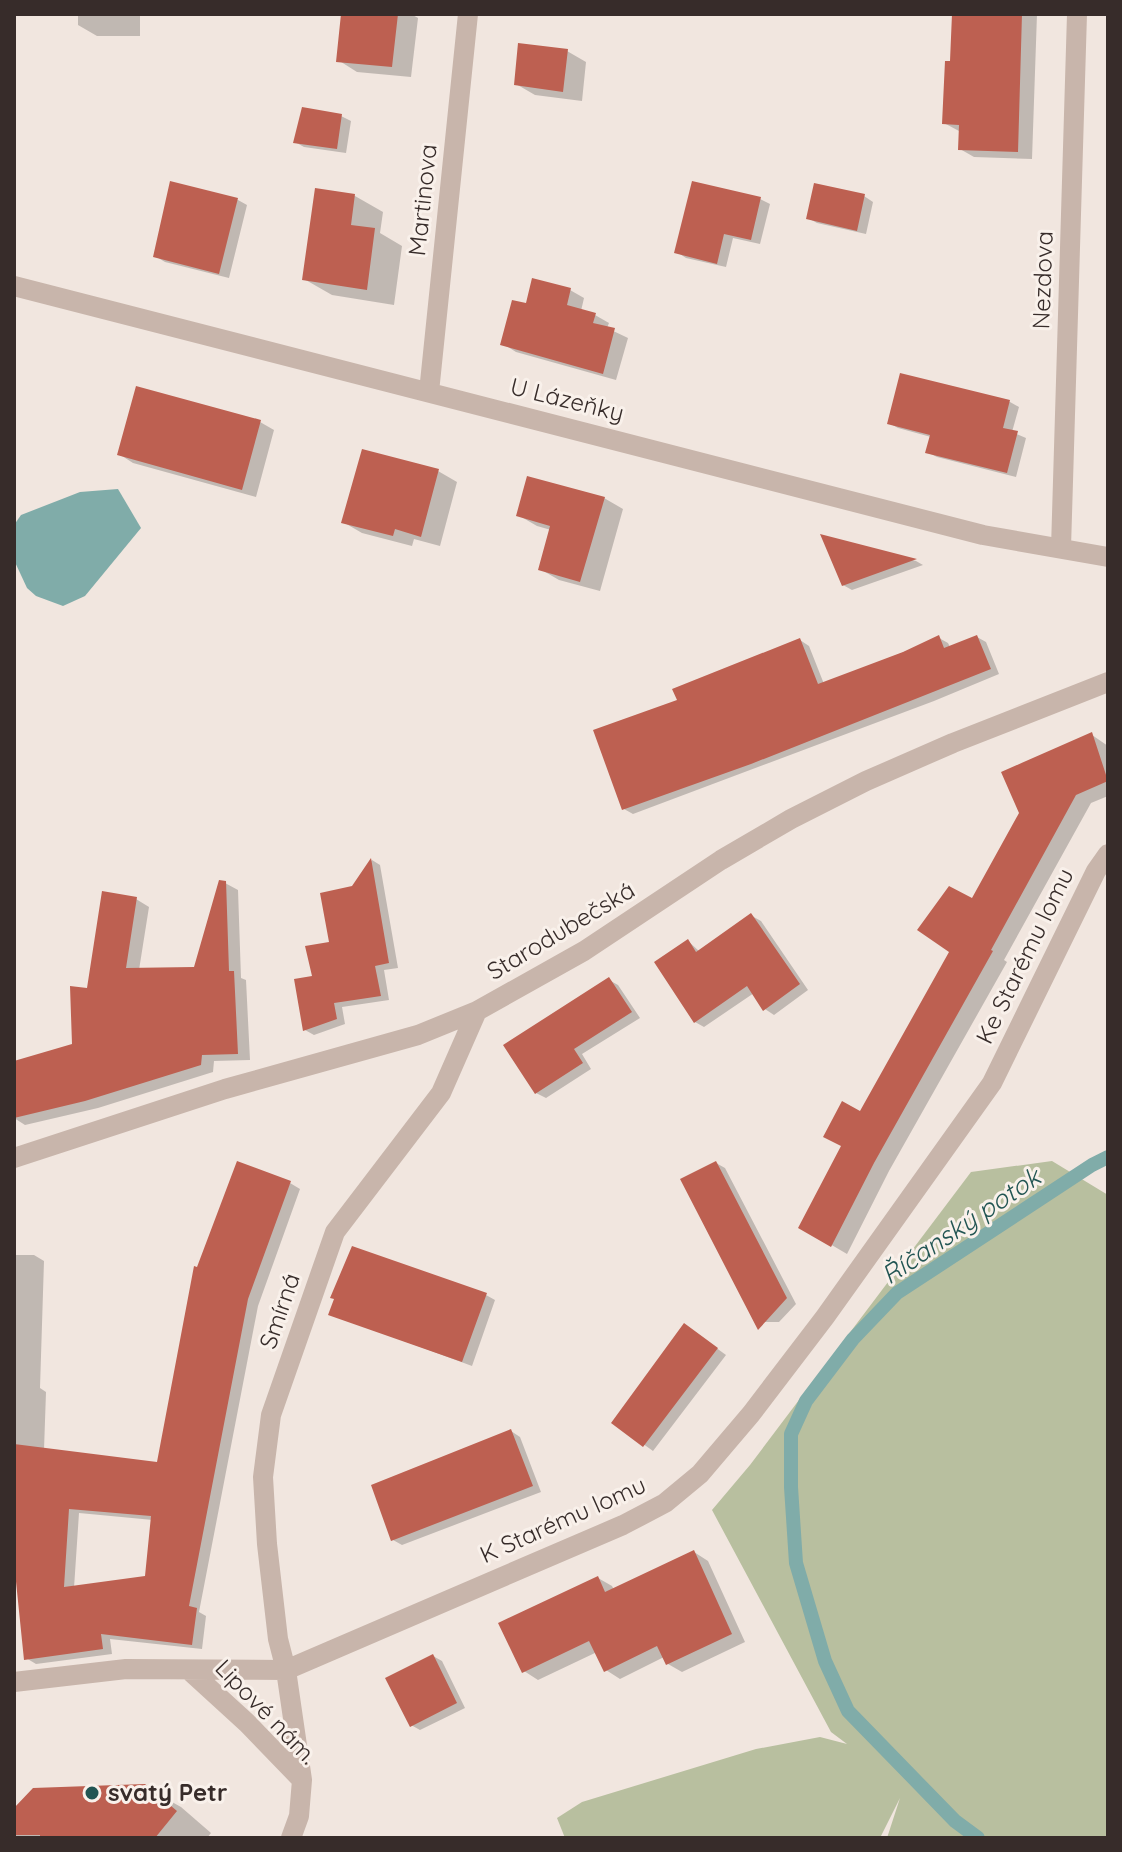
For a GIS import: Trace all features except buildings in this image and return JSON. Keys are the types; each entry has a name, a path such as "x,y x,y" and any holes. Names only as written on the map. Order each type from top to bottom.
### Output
{"street":[{"name":"Martinova","path":"429,392 468,14"},
{"name":"Nezdova","path":"1061,548 1077,14"},
{"name":"U Lázeňky","path":"14,286 983,535 1108,557"},
{"name":"Starodubečská","path":"14,1158 225,1089 418,1035 477,1011 584,951 721,860 791,819 953,743 1108,682"},
{"name":"Ke Starému lomu","path":"992,1083 1096,871 1108,854"},
{"name":"Smírná","path":"302,1780 286,1670 278,1639 264,1490 271,1415 335,1232 441,1093 477,1011"},
{"name":"K Starému lomu","path":"14,1682 126,1669 286,1670 623,1525 665,1503 700,1474 751,1414 825,1317 992,1083"},
{"name":"Lipové nám.","path":"189,1670 247,1723 302,1780 299,1816 291,1838"}],"green space":[{"path":"1052,1161 1108,1195 1108,1838 887,1838 900,1798 880,1838 565,1838 557,1818 582,1802 756,1749 820,1737 847,1744 831,1732 712,1510 750,1465 971,1172"}],"water":[{"path":"118,489 141,528 85,596 63,606 36,596 27,588 14,560 14,525 21,515 80,492"}],"waterway":[{"name":"Říčanský potok","path":"978,1838 955,1821 848,1711 825,1661 796,1563 791,1434 806,1401 853,1339 897,1293 1108,1157"}],"place":[{"name":"svatý Petr","path":"92,1793"}]}
